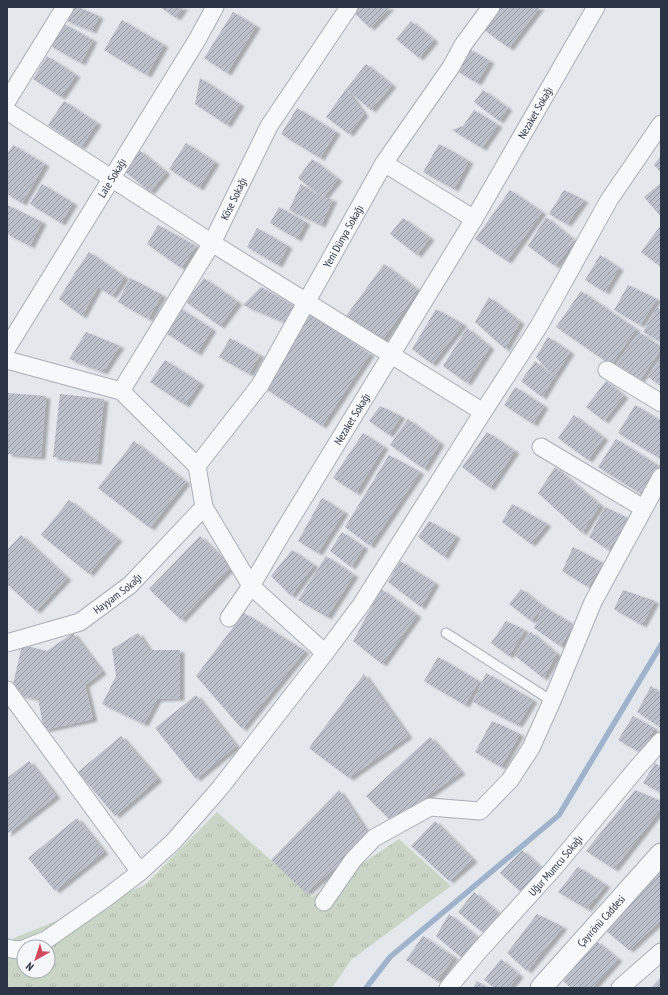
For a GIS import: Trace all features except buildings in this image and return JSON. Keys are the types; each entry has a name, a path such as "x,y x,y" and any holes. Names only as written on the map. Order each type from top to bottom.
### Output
{"street":[{"path":"7,101 65,7"},
{"name":"Lale Sokağı","path":"7,348 216,7"},
{"name":"Köse Sokağı","path":"121,392 212,243 269,126 349,7"},
{"name":"Yeni Dünya Sokağı","path":"197,466 260,385 384,164 491,7"},
{"name":"Nezaket Sokağı","path":"228,618 251,586 474,219 596,7"},
{"path":"7,111 212,243 482,412"},
{"path":"47,939 140,872 173,842 220,788 361,606 482,412 539,326 609,200 661,124"},
{"path":"384,164 474,219"},
{"path":"7,360 121,392 197,466 204,507 251,586 325,653"},
{"path":"607,370 661,403"},
{"path":"541,446 643,508"},
{"path":"324,902 353,860 374,838 430,807 480,811 510,780 531,748 593,602 661,477"},
{"name":"Hayyam Sokağı","path":"7,643 80,622 130,585 204,507"},
{"path":"7,690 140,872"},
{"name":"Uğur Mumcu Sokağı","path":"448,988 478,952 554,868 661,741"},
{"name":"Çayırönü Caddesi","path":"541,988 661,854"},
{"path":"620,988 661,952"}],"lane":[{"path":"446,633 552,701"}],"green space":[{"path":"217,812 312,897 399,839 451,886 351,960 332,988 7,988 7,945 14,938 145,885"}],"waterway":[{"path":"366,988 390,957 559,815 661,645"}]}
